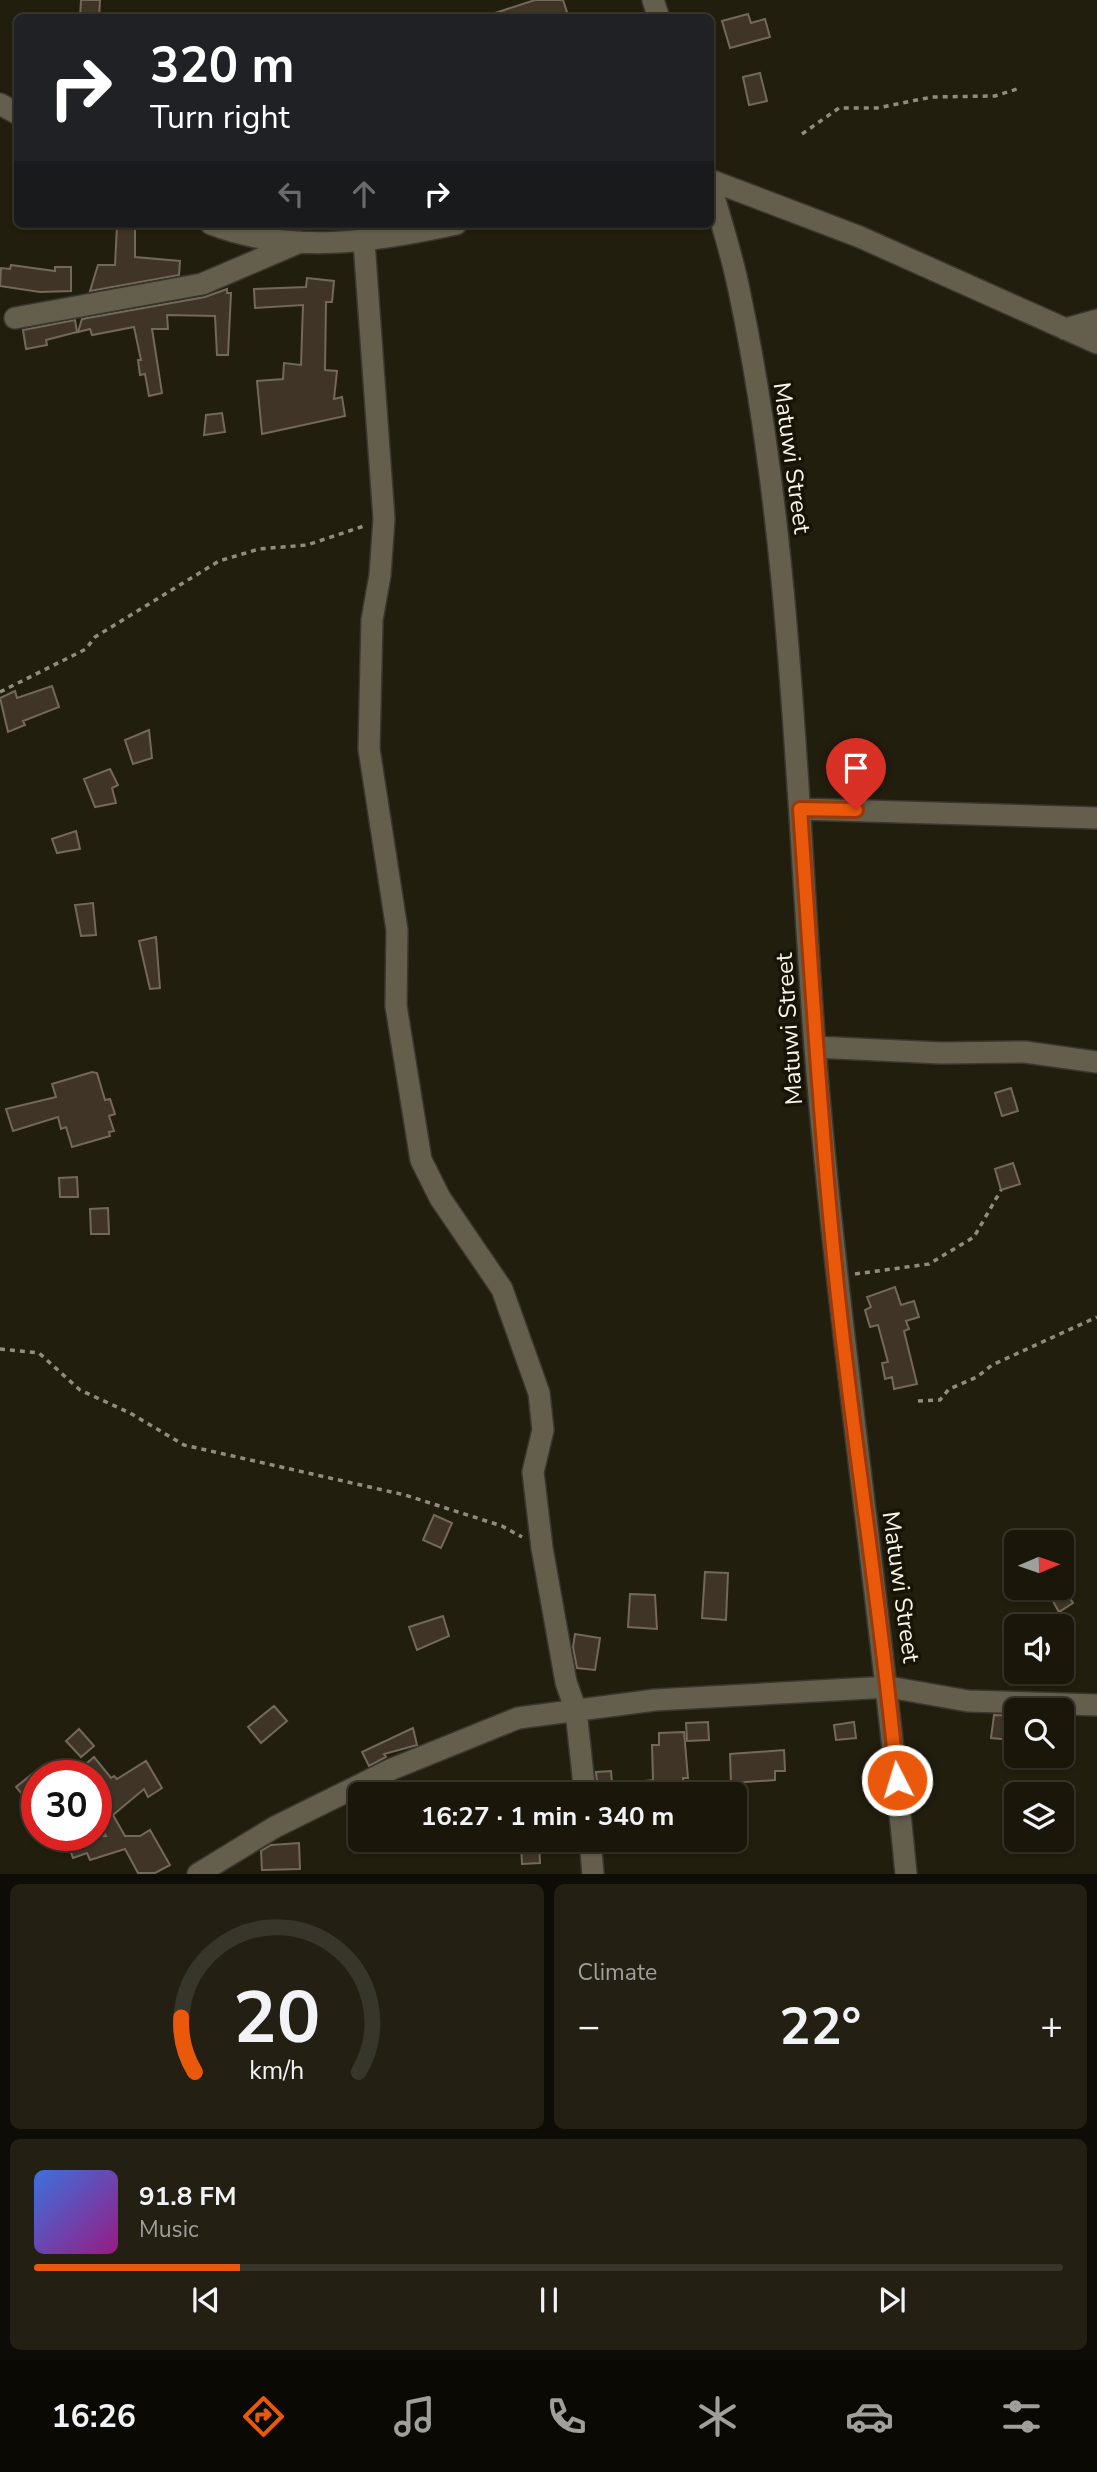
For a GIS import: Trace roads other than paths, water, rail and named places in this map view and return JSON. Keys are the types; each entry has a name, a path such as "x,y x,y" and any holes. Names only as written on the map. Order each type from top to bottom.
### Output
{"street":[{"path":"714,182 860,237 1097,343"},
{"name":"Matuwi Street","path":"714,196 739,289 785,597 815,1047 836,1277 889,1687 906,1874"},
{"path":"225,228 264,239 300,242 364,242 436,228"},
{"path":"15,318 202,284 300,242"},
{"path":"364,242 384,519 380,575 372,620 369,749 397,930 396,1006 421,1160 440,1198 502,1289 540,1393 543,1430 533,1472 542,1548 566,1682 576,1711 584,1782"},
{"path":"1066,329 1097,320"},
{"path":"800,809 1097,818"},
{"path":"815,1047 941,1053 1025,1052 1097,1062"},
{"path":"198,1874 275,1827 392,1769 518,1718 655,1699 889,1687 968,1701 1097,1705"},
{"path":"591,1852 593,1874"}]}
